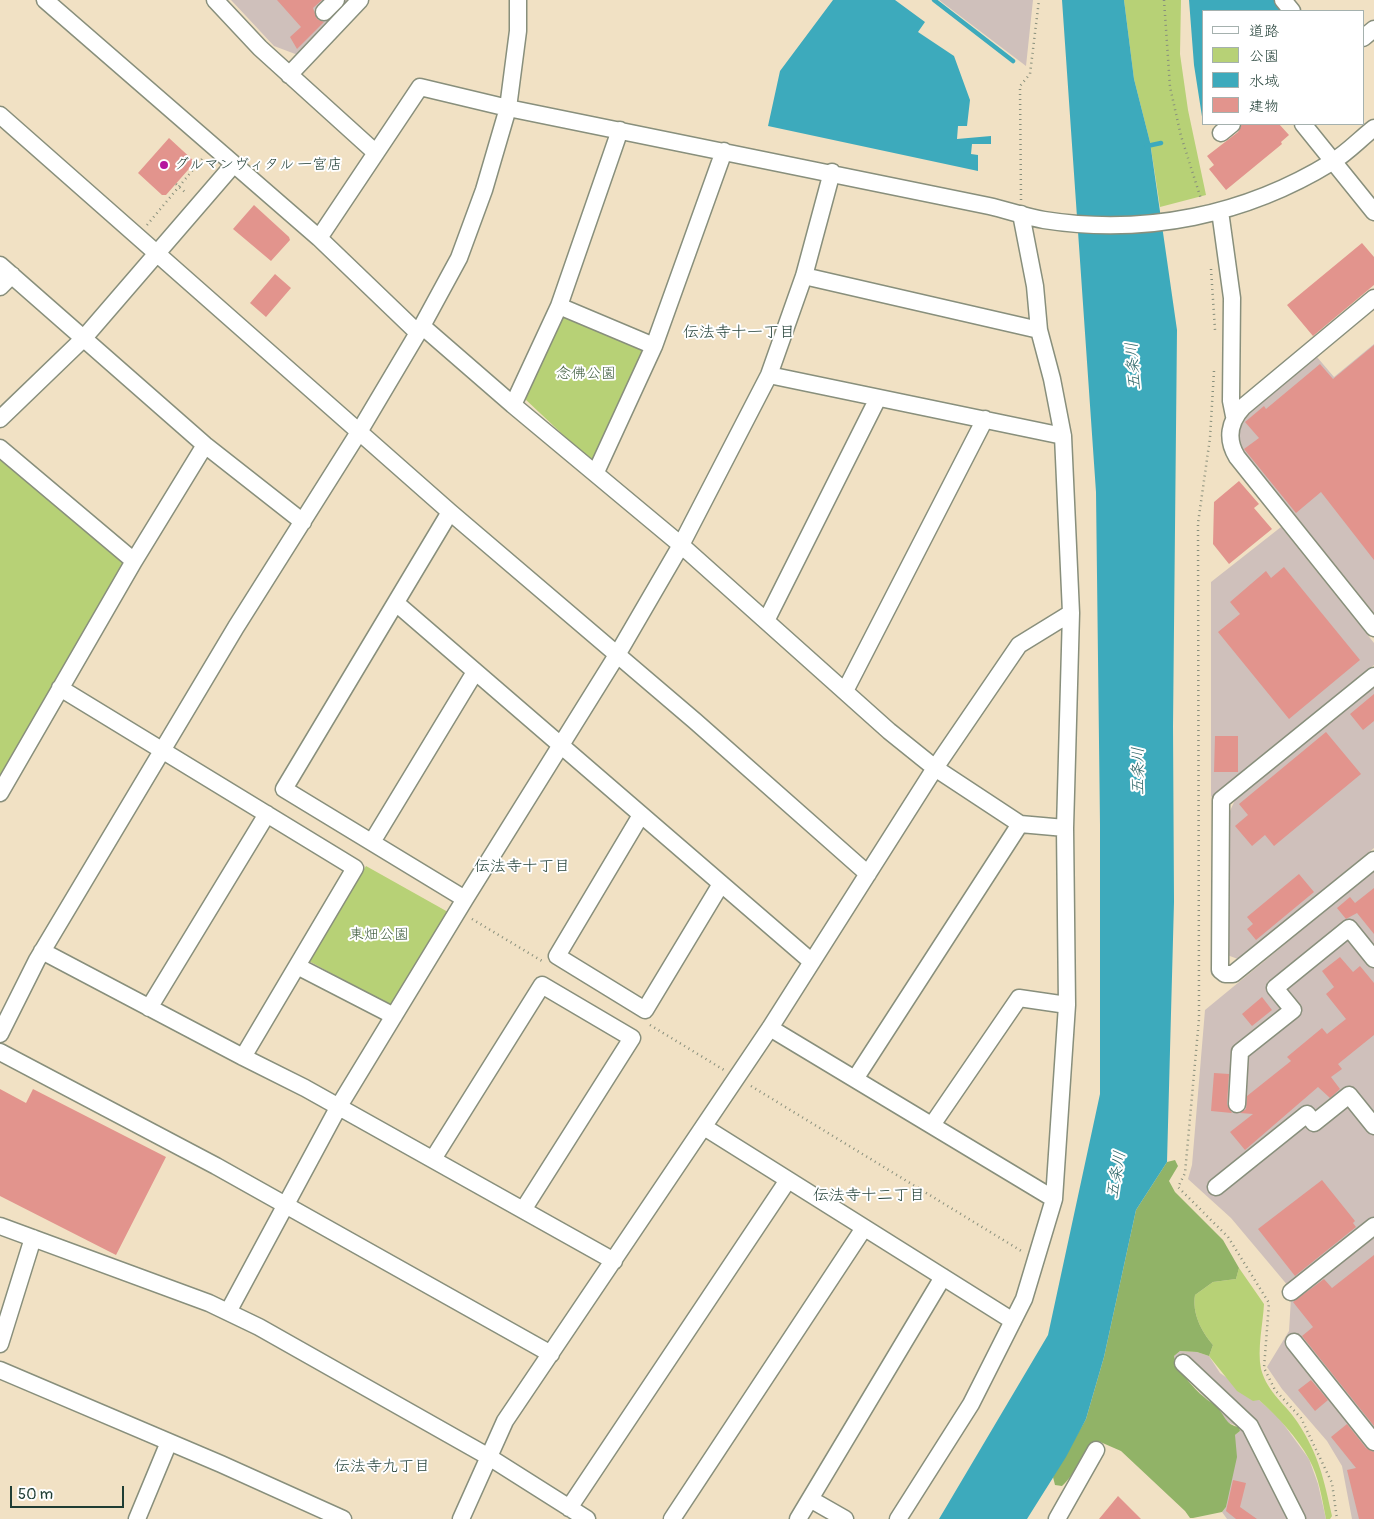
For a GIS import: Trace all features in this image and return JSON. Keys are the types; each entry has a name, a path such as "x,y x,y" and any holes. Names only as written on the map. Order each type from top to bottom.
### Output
{"street":[{"path":"46,0 319,238 420,330 596,472 935,768 1020,824 1065,828"},
{"path":"215,0 289,75 376,153"},
{"path":"324,12 336,0"},
{"path":"289,75 360,0"},
{"path":"0,1034 42,951 236,627 359,432 420,330 459,258 484,190 508,108 518,31 518,0"},
{"path":"1283,0 1291,10"},
{"path":"1364,37 1374,29"},
{"path":"319,238 420,87 508,108 832,172 1042,220 1077,224 1135,225 1207,215 1244,205 1334,161 1374,128"},
{"path":"0,115 450,512 696,721 868,874"},
{"path":"1304,125 1374,212"},
{"path":"513,405 560,306 620,130"},
{"path":"596,472 654,346 724,150"},
{"path":"0,419 83,339 156,252 234,164"},
{"path":"228,1312 339,1106 617,655 681,545 769,375 804,276 832,172"},
{"path":"898,1519 971,1404 1024,1299 1035,1269 1054,1199 1067,1005 1065,828 1071,613 1063,436 1052,379 1039,330 1035,286 1021,214"},
{"path":"1207,215 1232,298 1231,401 1234,416 1231,426 1230,446 1374,628"},
{"path":"0,287 6,270 205,445 302,522"},
{"path":"804,276 1039,330"},
{"path":"1234,416 1374,298"},
{"path":"560,306 654,346"},
{"path":"769,375 1063,436"},
{"path":"766,621 878,398"},
{"path":"845,691 985,419"},
{"path":"0,793 134,561 205,445"},
{"path":"0,448 134,561"},
{"path":"450,512 284,789 465,899"},
{"path":"396,603 812,962"},
{"path":"461,1519 505,1421 770,1028 935,768 1019,645 1071,613"},
{"path":"372,842 475,672"},
{"path":"1374,676 1221,800 1220,970 1225,974 1233,974 1374,860"},
{"path":"60,688 355,868 243,1057"},
{"path":"149,1008 267,814"},
{"path":"641,815 557,956 645,1010 721,884"},
{"path":"855,1079 1020,824"},
{"path":"1237,1104 1240,1052 1293,1010 1275,988 1349,928 1374,959"},
{"path":"42,951 339,1106 614,1261"},
{"path":"297,966 394,1016"},
{"path":"434,1159 542,984 632,1038 523,1210"},
{"path":"932,1125 1019,998 1067,1005"},
{"path":"770,1028 1054,1199"},
{"path":"0,1052 284,1205 550,1354"},
{"path":"1216,1187 1307,1114 1314,1123 1349,1095 1374,1126"},
{"path":"704,1127 1013,1321"},
{"path":"570,1508 788,1180"},
{"path":"0,1226 228,1312 259,1327 489,1458 587,1519"},
{"path":"1291,1292 1374,1226"},
{"path":"672,1519 864,1228"},
{"path":"0,1344 33,1238"},
{"path":"798,1519 943,1277"},
{"path":"1294,1342 1374,1442"},
{"path":"1183,1363 1250,1426 1297,1519"},
{"path":"0,1370 343,1519"},
{"path":"137,1519 169,1442"},
{"path":"1056,1519 1096,1450"},
{"path":"810,1499 845,1519"}],"path":[{"path":"1021,214 1020,86 1030,74 1039,0"},
{"path":"1164,0 1170,86 1181,136 1207,215"},
{"path":"144,228 167,203 177,186 202,159"}],"shaded area":[{"path":"231,0 350,0 298,55 274,46"},
{"path":"939,0 1033,0 1026,66"},
{"path":"1374,344 1374,613 1242,449 1239,439 1240,429 1247,415 1317,357 1334,377"},
{"path":"1281,527 1374,643 1374,665 1211,797 1211,582"},
{"path":"1374,687 1374,848 1238,959 1227,955 1230,811 1235,800"},
{"path":"1374,871 1374,1219 1289,1287 1231,1218 1188,1179 1192,1165 1205,1010"},
{"path":"1374,1232 1374,1519 1352,1519 1342,1466 1327,1441 1282,1389 1267,1367 1289,1331 1291,1298"},
{"path":"1180,1351 1197,1352 1209,1356 1220,1373 1259,1400 1279,1418 1309,1459 1318,1484 1326,1519 1227,1519 1222,1512 1226,1507 1235,1435 1240,1431 1239,1427 1227,1422 1218,1408 1204,1397 1188,1380 1175,1363 1174,1356"}],"green space":[{"path":"1124,0 1181,0 1180,54 1188,110 1206,195 1160,207 1150,142 1134,79"},
{"name":"念佛公園","path":"565,312 649,349 593,463 524,398"},
{"path":"0,448 134,561 0,793"},
{"name":"東畑公園","path":"366,866 448,912 391,1006 307,960"},
{"path":"1175,1160 1178,1166 1169,1181 1175,1192 1223,1240 1239,1268 1236,1279 1213,1282 1195,1295 1194,1302 1198,1322 1213,1345 1209,1356 1197,1352 1180,1351 1174,1356 1178,1366 1191,1384 1217,1407 1228,1422 1239,1427 1240,1431 1235,1435 1237,1457 1226,1507 1222,1512 1193,1518 1190,1518 1185,1511 1121,1451 1098,1441 1087,1450 1072,1475 1062,1486 1055,1485 1053,1477 1086,1419 1104,1357 1136,1210 1167,1162"},
{"path":"1239,1268 1264,1304 1260,1361 1264,1378 1298,1423 1311,1446 1323,1479 1332,1516 1330,1519 1326,1519 1315,1473 1299,1443 1280,1420 1259,1400 1253,1401 1237,1391 1209,1356 1213,1345 1198,1322 1194,1302 1195,1295 1213,1282 1236,1279"}],"water":[{"path":"833,0 895,0 925,22 918,32 954,56 970,100 967,126 958,126 957,139 991,136 991,144 972,144 971,154 978,155 978,171 768,126 780,71"},
{"name":"五条川","path":"1062,0 1124,0 1134,79 1150,142 1177,330 1173,726 1174,902 1167,1162 1136,1210 1104,1357 1086,1419 1066,1457 1027,1519 939,1519 1048,1335 1100,1094 1100,825 1096,492"},
{"path":"1189,0 1277,0 1283,10 1202,10 1202,117 1194,65"}],"building":[{"path":"277,0 322,0 313,8 317,19 324,22 297,49 290,37 301,27"},
{"path":"1242,125 1280,125 1289,135 1281,142 1282,144 1226,190 1209,169 1214,165 1207,156 1238,132"},
{"name":"グルマンヴィタル 一宮店","path":"169,138 195,162 166,195 162,195 138,173"},
{"path":"254,205 290,240 271,261 233,229"},
{"path":"1362,243 1374,257 1374,285 1313,336 1287,305"},
{"path":"275,274 291,288 266,317 250,303"},
{"path":"1374,345 1374,560 1321,492 1296,513 1244,449 1259,438 1245,422 1264,406 1266,409 1320,364 1333,379"},
{"path":"1239,481 1259,504 1254,508 1272,529 1229,564 1213,544 1214,502"},
{"path":"1284,567 1360,660 1289,719 1218,632 1240,614 1230,602 1266,571 1271,578"},
{"path":"1374,694 1374,721 1363,730 1350,714"},
{"path":"1326,732 1361,774 1274,846 1265,835 1252,846 1235,826 1248,815 1239,804"},
{"path":"1215,736 1238,736 1238,772 1214,772"},
{"path":"1299,874 1314,892 1256,940 1247,929 1253,924 1247,917"},
{"path":"1374,888 1374,934 1357,913 1346,919 1337,908 1350,897 1355,903"},
{"path":"1340,957 1353,972 1360,966 1374,983 1374,1035 1338,1064 1342,1069 1331,1077 1340,1089 1330,1098 1318,1087 1245,1150 1230,1132 1253,1114 1240,1113 1246,1109 1247,1096 1291,1061 1287,1057 1322,1028 1327,1034 1346,1019 1326,994 1334,987 1322,971"},
{"path":"1262,997 1272,1010 1252,1026 1242,1014"},
{"path":"1214,1073 1229,1074 1227,1104 1232,1113 1211,1111"},
{"path":"0,1089 26,1103 33,1089 166,1157 116,1255 0,1196"},
{"path":"1322,1180 1355,1221 1353,1223 1356,1227 1295,1276 1258,1229"},
{"path":"1374,1255 1374,1426 1302,1336 1313,1327 1293,1302 1324,1279 1332,1288"},
{"path":"1311,1380 1328,1400 1315,1411 1298,1390"},
{"path":"1347,1424 1366,1448 1374,1452 1374,1519 1359,1519 1347,1470 1356,1468 1331,1437"},
{"path":"1233,1480 1246,1483 1240,1507 1257,1519 1236,1519 1226,1511"},
{"path":"1118,1496 1141,1519 1099,1519"}],"waterway":[{"path":"934,0 1013,61"},
{"path":"1147,146 1161,143"}],"place":[{"name":"グルマンヴィタル 一宮店","path":"164,165"}],"district":[{"name":"伝法寺十一丁目","path":"739,333"},
{"name":"伝法寺十丁目","path":"522,867"},
{"name":"伝法寺十二丁目","path":"869,1196"},
{"name":"伝法寺九丁目","path":"382,1467"}]}
